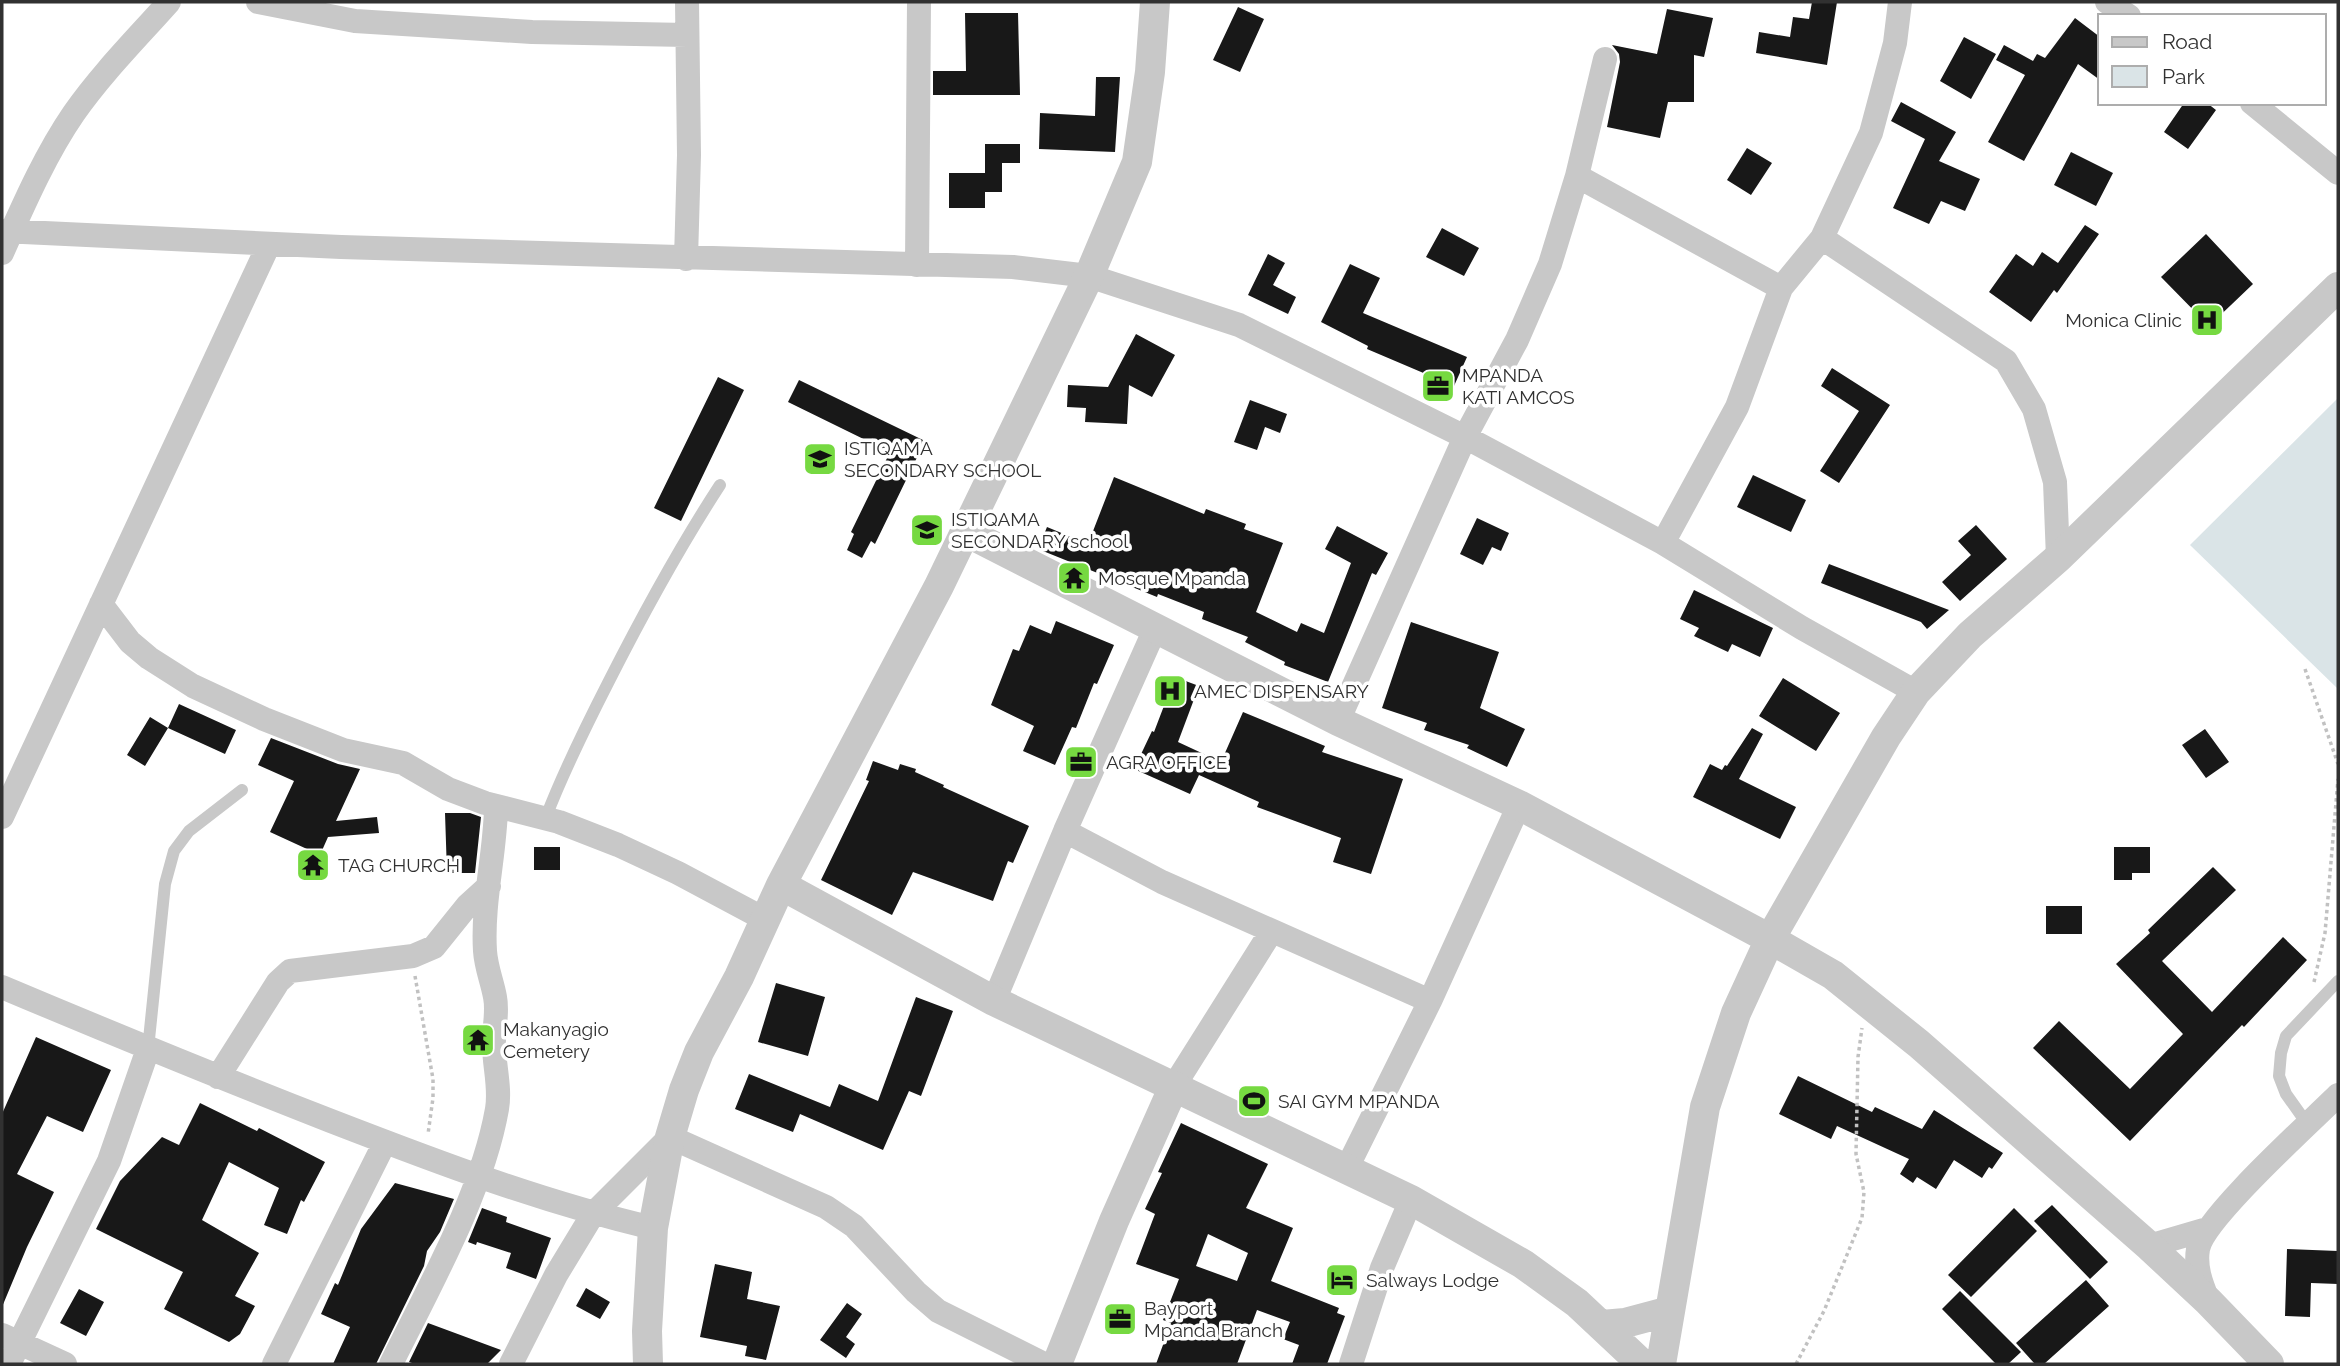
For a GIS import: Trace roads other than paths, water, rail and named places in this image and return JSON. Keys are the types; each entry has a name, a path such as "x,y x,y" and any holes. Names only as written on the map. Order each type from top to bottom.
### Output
{"street":[{"path":"169,2 74,113 5,238 1013,267 1089,276 1239,325 1465,438 1663,543 1801,628 1916,692"},
{"path":"258,2 355,21 532,32 687,34"},
{"path":"686,259 689,155 687,2"},
{"path":"917,265 919,2"},
{"path":"648,1364 647,1331 653,1228 670,1137 699,1052 739,977 781,885 966,532 1089,276 1137,162 1150,72 1155,2"},
{"path":"1663,543 1737,407 1781,288 1822,237 1871,133 1895,43 1900,2"},
{"path":"2107,2 2126,14"},
{"path":"1338,722 1465,438 1517,340 1550,264 1577,176 1605,59"},
{"path":"2254,105 2338,173"},
{"path":"1577,176 1781,288"},
{"path":"1822,237 2006,361 2034,409 2055,482 2058,558"},
{"path":"2,817 270,244"},
{"path":"1661,1364 1705,1107 1736,1013 1770,939 1886,737 1916,692 1970,635 2058,558 2338,287"},
{"path":"966,532 1338,722 1519,805 1833,975 1919,1044 2149,1246 2208,1301 2269,1364"},
{"path":"101,604 130,642 192,686 342,750 403,763 448,789 496,807 546,817 631,851 766,920"},
{"path":"994,1001 1155,629"},
{"path":"1347,1168 1430,1001 1519,805"},
{"path":"391,1364 478,1178 498,1100 494,1041 496,999 485,951 489,886 496,839 496,807"},
{"path":"1066,831 1162,882 1430,1001"},
{"path":"781,885 994,1001 1411,1200 1523,1264 1577,1303 1642,1364"},
{"path":"218,1077 278,982 290,971 413,956 434,947 467,906 489,886"},
{"path":"1057,1364 1114,1221 1174,1086 1271,932"},
{"path":"2,987 148,1049 478,1178 593,1214 653,1228"},
{"path":"65,1364 10,1347 109,1161 148,1049"},
{"path":"2208,1301 2199,1278 2197,1263 2198,1247 2207,1229 2229,1203 2338,1095"},
{"path":"511,1364 556,1275 593,1214 670,1137"},
{"path":"670,1137 826,1207 855,1226 916,1293 938,1311 1044,1364"},
{"path":"274,1364 385,1142"},
{"path":"1351,1364 1382,1268 1411,1200"},
{"path":"2149,1246 2207,1229"},
{"path":"1602,1325 1625,1323 1670,1311"}],"lane":[{"path":"546,817 584,728 649,602 720,485"},
{"path":"148,1049 165,884 174,851 189,831 242,790"},
{"path":"2308,1125 2286,1094 2280,1076 2280,1053 2286,1036 2338,981"}],"place":[{"name":"Monica Clinic","path":"2207,320"},
{"name":"MPANDA KATI AMCOS","path":"1438,386"},
{"name":"ISTIQAMA SECONDARY SCHOOL","path":"820,459"},
{"name":"ISTIQAMA SECONDARY school","path":"927,530"},
{"name":"Mosque Mpanda","path":"1074,578"},
{"name":"AMEC DISPENSARY","path":"1170,691"},
{"name":"AGRA OFFICE","path":"1081,762"},
{"name":"TAG CHURCH","path":"313,865"},
{"name":"Makanyagio Cemetery","path":"478,1040"},
{"name":"SAI GYM MPANDA","path":"1254,1101"},
{"name":"Salways Lodge","path":"1342,1280"},
{"name":"Bayport Mpanda Branch","path":"1120,1319"}]}
